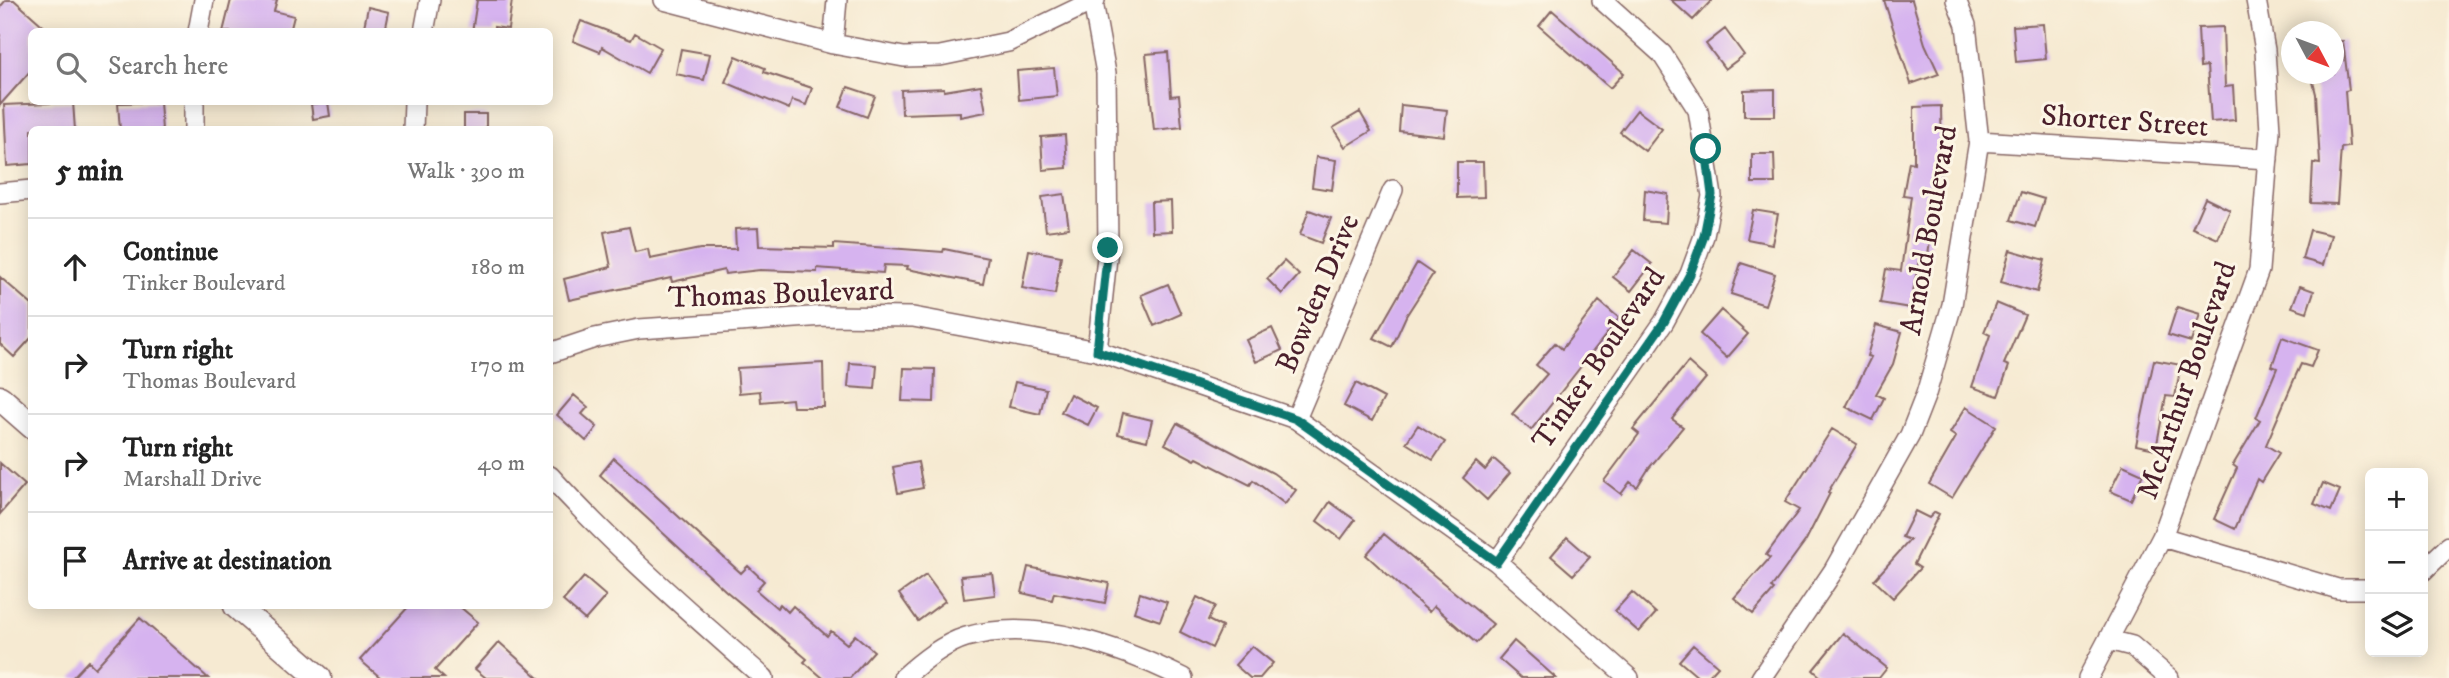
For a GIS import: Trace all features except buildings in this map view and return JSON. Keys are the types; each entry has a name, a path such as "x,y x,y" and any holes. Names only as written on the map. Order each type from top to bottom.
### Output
{"main road":[{"path":"2,404 28,423"},
{"path":"248,609 318,678"}],"street":[{"path":"199,28 204,0"},
{"path":"425,28 430,0"},
{"path":"664,0 833,44 904,57 940,56 1008,42 1094,1 1106,73 1108,248 1097,351"},
{"path":"833,44 837,0"},
{"name":"Tinker Boulevard","path":"1497,562 1664,322 1690,274 1704,236 1712,195 1698,110 1662,54 1602,0"},
{"name":"Arnold Boulevard","path":"1761,678 1834,570 1910,435 1926,394 1952,305 1979,141 1966,25 1956,0"},
{"name":"McArthur Boulevard","path":"2088,678 2162,537 2259,270 2268,159 2266,50 2256,0"},
{"path":"194,105 194,126"},
{"path":"413,126 414,105"},
{"name":"Shorter Street","path":"1979,141 2268,159"},
{"path":"0,193 28,190"},
{"name":"Bowden Drive","path":"1296,419 1393,190"},
{"name":"Thomas Boulevard","path":"553,353 595,338 639,329 824,316 913,317 1097,351 1296,419 1497,562 1629,678"},
{"path":"553,479 654,581 764,678"},
{"path":"2162,537 2338,589 2365,590"},
{"path":"2428,567 2449,546"},
{"path":"903,678 925,659 966,637 1028,631 1120,649 1184,678"},
{"path":"2109,640 2132,646 2169,678"}],"route":[{"path":"1108,248 1097,351 1296,419 1497,562 1606,401 1664,322 1690,274 1704,236 1712,195 1706,149"}]}
